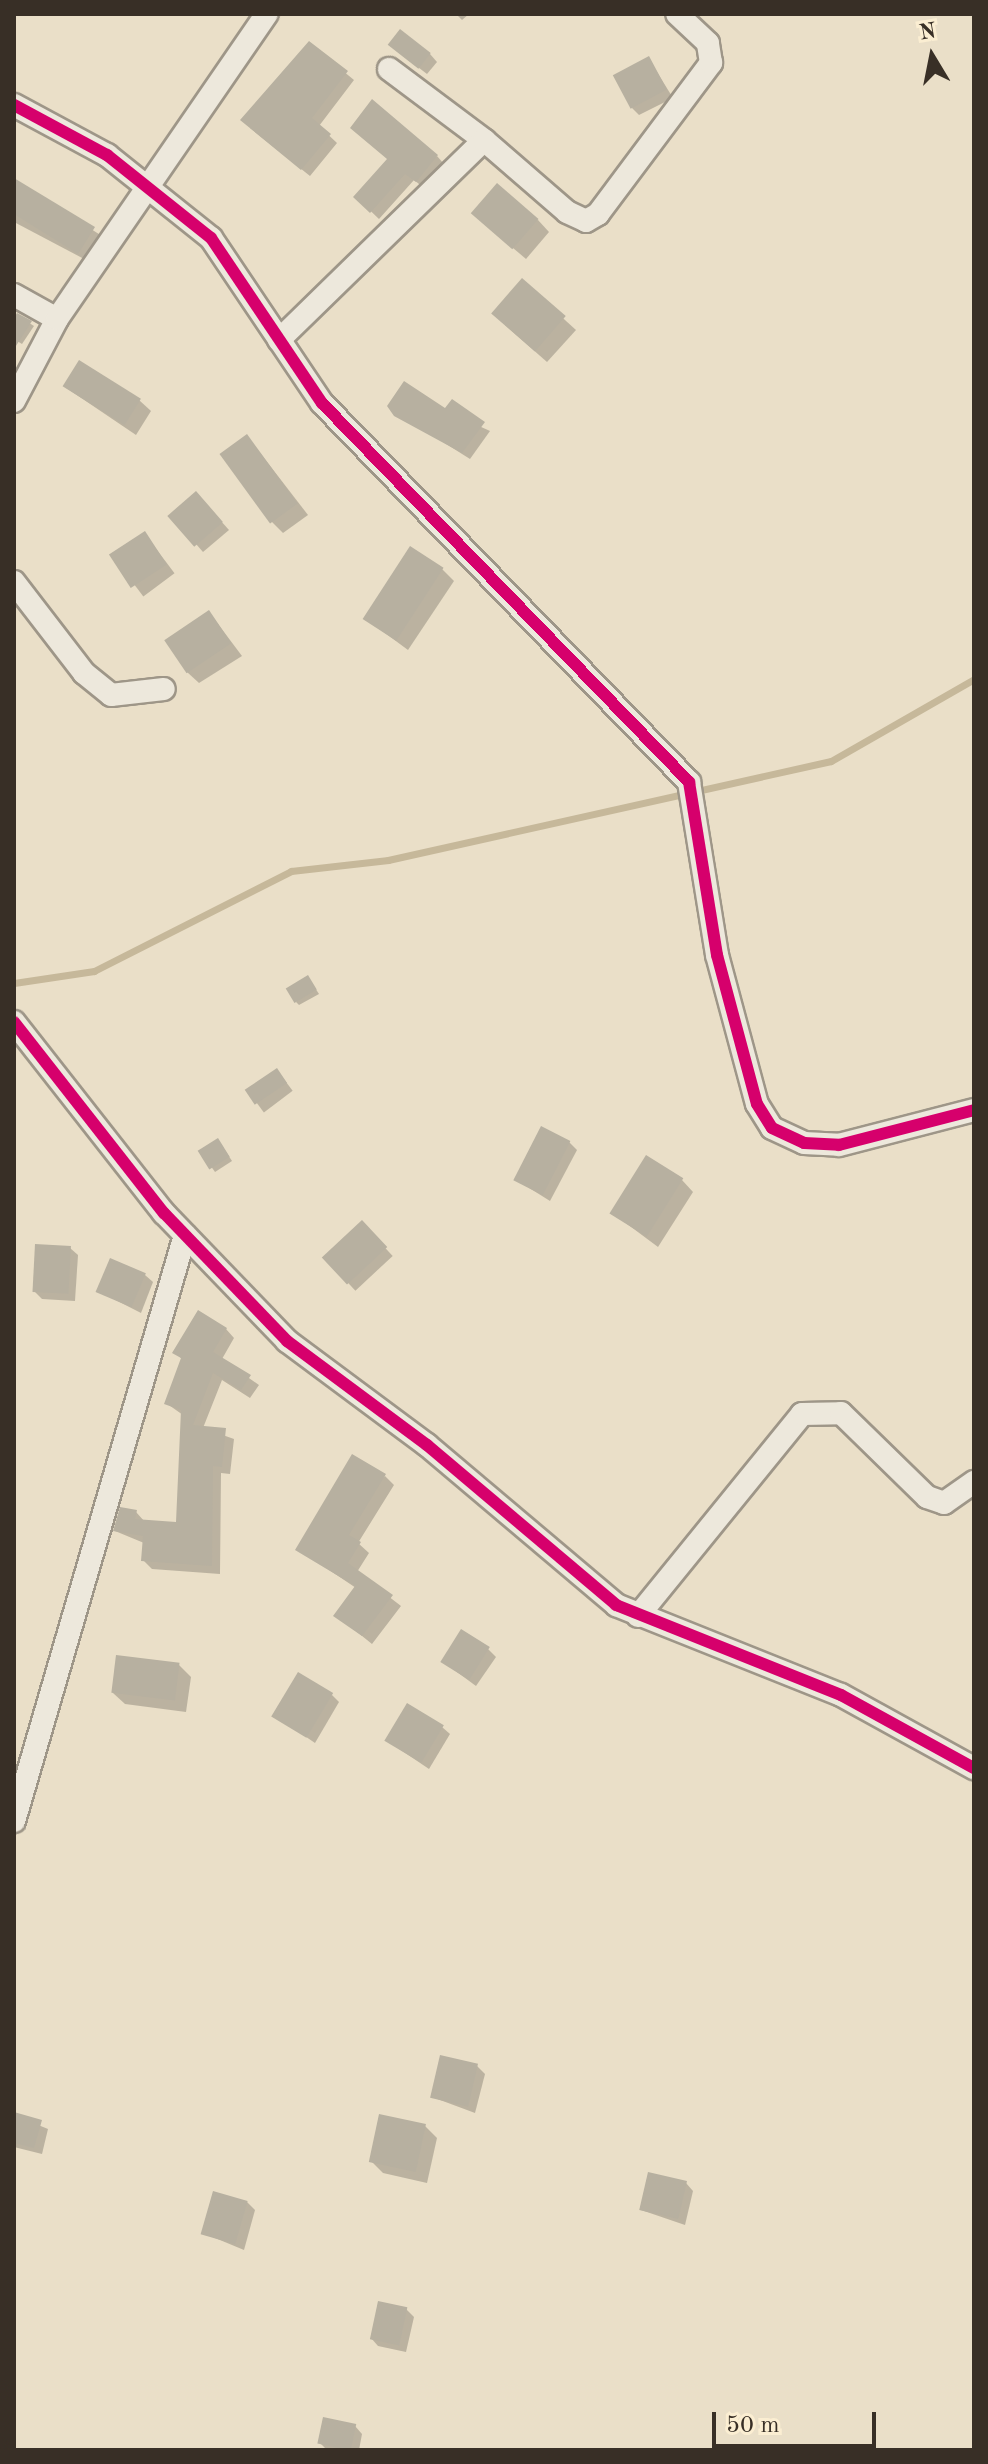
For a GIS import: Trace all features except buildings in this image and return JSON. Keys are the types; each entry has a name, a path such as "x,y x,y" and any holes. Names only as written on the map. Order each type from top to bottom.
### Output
{"street":[{"path":"14,401 57,319 267,14"},
{"path":"389,69 484,140 567,212 586,221 598,214 711,63 708,43 677,14"},
{"path":"14,105 148,183 211,238 322,403 689,782 717,955 757,1104 772,1128 804,1143 839,1145 974,1110"},
{"path":"279,340 484,140"},
{"path":"14,295 57,319"},
{"path":"14,582 84,673 111,695 164,689"},
{"path":"14,1022 185,1235 287,1341 638,1616 841,1695 974,1768"},
{"path":"14,1821 185,1235"},
{"path":"638,1616 802,1414 841,1413 927,1497 944,1503 974,1482"}],"waterway":[{"path":"14,983 94,971 291,871 388,860 831,761 974,679"}],"cycle path":[{"path":"14,105 107,155 211,238 322,403 689,782 717,955 757,1104 772,1128 804,1143 839,1145 974,1110"},
{"path":"14,1022 164,1213 287,1341 427,1445 616,1605 841,1695 974,1768"}]}
